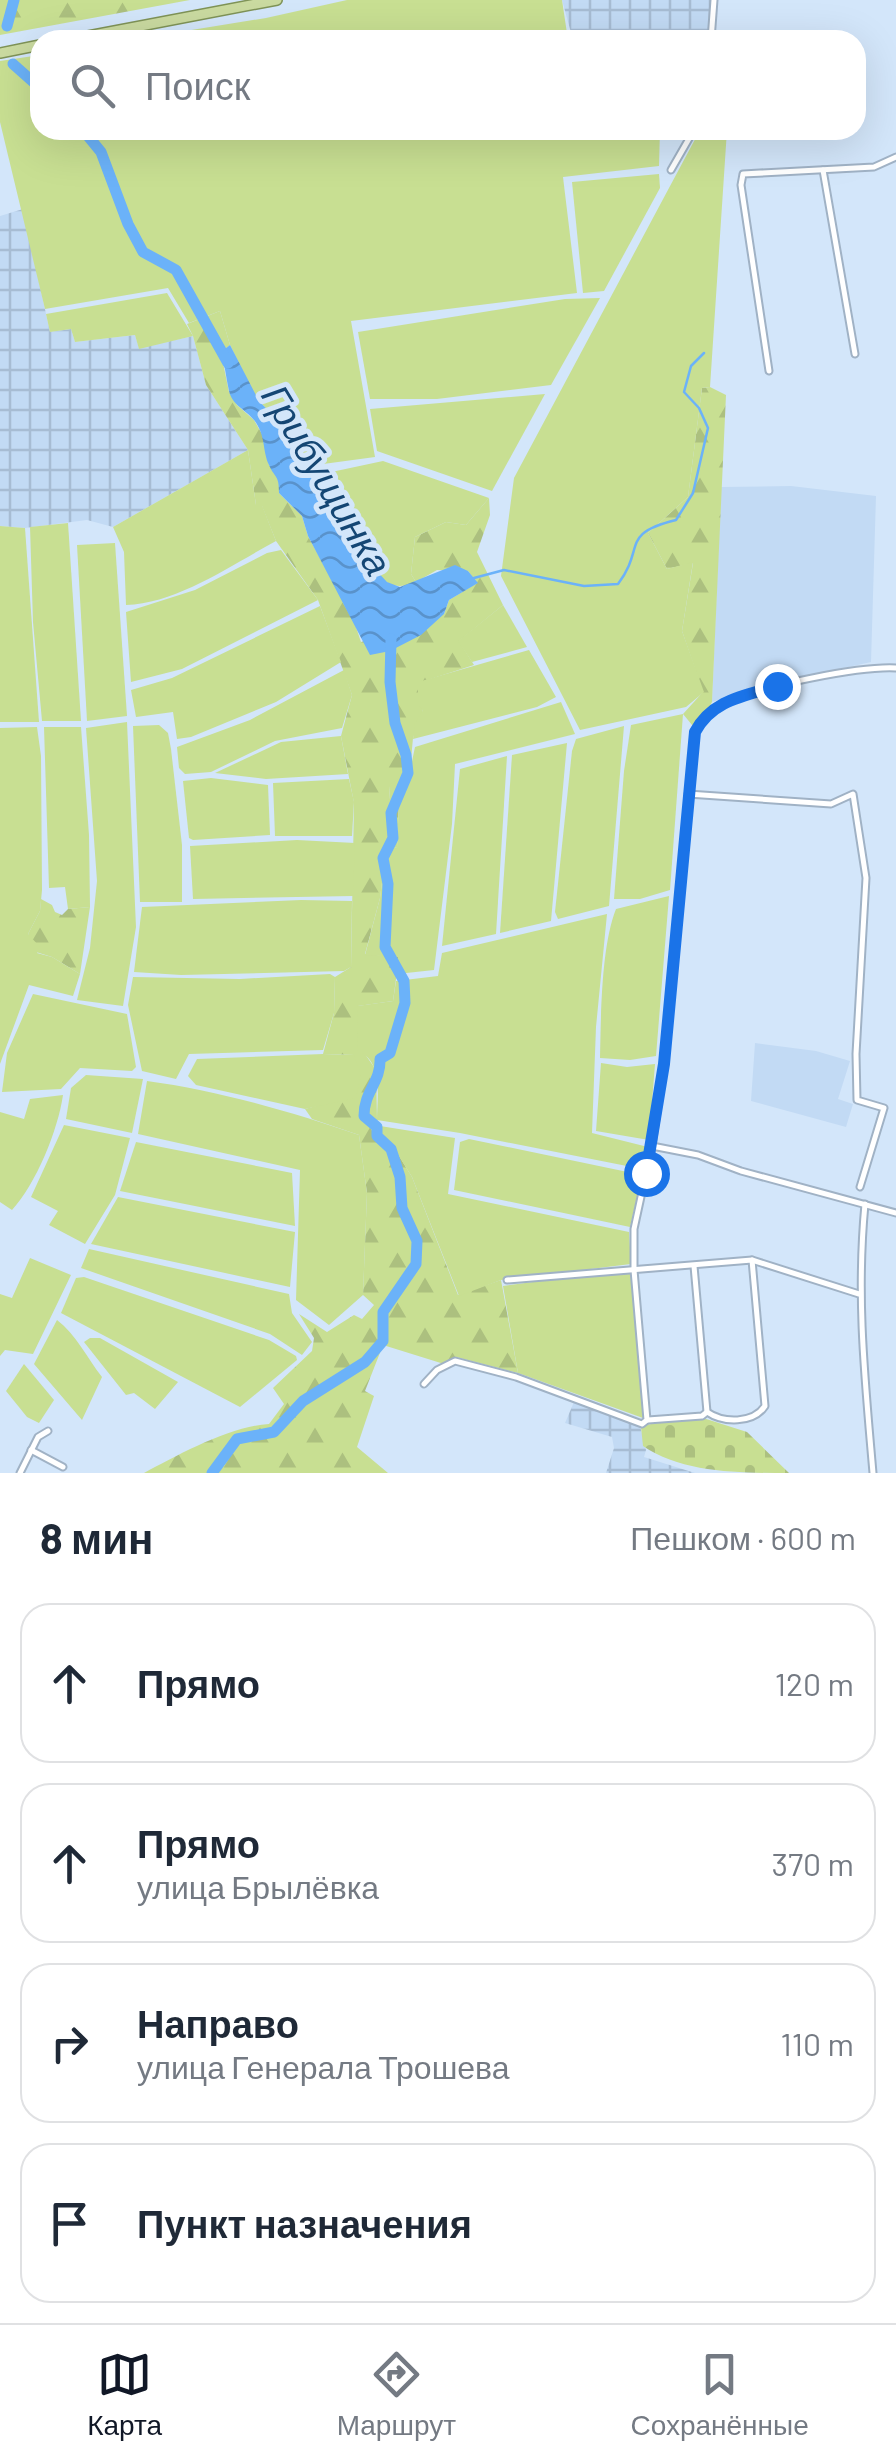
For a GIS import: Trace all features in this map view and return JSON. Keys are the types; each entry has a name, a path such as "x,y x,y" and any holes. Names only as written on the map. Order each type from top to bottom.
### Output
{"main road":[{"path":"120,30 277,0"},
{"path":"0,53 30,47"}],"street":[{"path":"712,30 714,0"},
{"path":"671,170 688,140"},
{"path":"769,370 741,185 743,174 874,167 896,156"},
{"path":"823,170 855,354"},
{"path":"647,1420 634,1229 664,1064 695,732 711,710 727,701 777,686 862,670 896,668"},
{"path":"688,794 831,804 853,794 866,878 857,1100 884,1108 860,1187"},
{"path":"652,1146 896,1213"},
{"path":"865,1204 859,1294 872,1473"},
{"path":"507,1280 752,1260 859,1294"},
{"path":"694,1265 706,1412 714,1418 747,1420 760,1415 765,1406 752,1260"},
{"path":"424,1384 437,1370 455,1361 516,1377 642,1424 647,1420 702,1416 706,1412"},
{"path":"20,1473 38,1437 48,1431"},
{"path":"31,1450 63,1467"}],"shaded area":[{"path":"562,0 713,0 710,30 570,30"},
{"path":"23,209 50,332 71,329 75,342 135,335 139,348 193,336 206,385 248,450 113,527 87,520 25,528 0,526 0,216"},
{"path":"791,486 876,496 871,662 754,688 712,702 721,487"},
{"path":"755,1043 816,1051 850,1061 838,1099 853,1104 846,1127 751,1101"},
{"path":"574,1402 640,1426 644,1457 695,1473 606,1473 614,1448 612,1437 565,1423"}],"green space":[{"path":"0,0 190,0 0,35"},
{"path":"347,0 562,0 566,30 192,30"},
{"path":"30,56 30,140 660,140 659,166 563,177 577,293 351,321 375,457 301,467 291,435 250,386 230,345 220,311 189,323 168,288 45,309 0,122 0,61"},
{"path":"695,140 726,140 710,387 702,388 688,497 648,533 667,569 693,562 682,631 704,692 686,707 580,730 501,576 514,478"},
{"path":"659,174 660,188 604,291 583,293 572,182"},
{"path":"167,293 193,336 139,349 135,335 75,342 71,329 50,332 46,314"},
{"path":"600,298 551,385 437,399 370,399 358,332 565,299"},
{"path":"220,311 230,345 221,353 229,392 254,420 266,441 269,465 279,477 279,493 302,516 308,536 354,621 361,642 444,614 449,600 477,583 468,571 437,570 416,582 411,574 415,537 446,522 466,525 489,498 490,515 477,552 503,605 459,641 474,665 418,683 423,710 413,738 410,771 390,786 389,799 399,801 397,847 386,851 380,898 365,954 399,957 393,1001 358,1006 365,1054 376,1070 377,1120 412,1177 458,1295 501,1280 518,1373 456,1357 444,1364 383,1345 365,1391 374,1396 357,1447 388,1473 144,1473 221,1436 269,1424 284,1404 273,1388 312,1351 314,1338 299,1314 327,1332 354,1315 362,1319 374,1305 363,1295 367,1193 359,1135 312,1119 305,1109 316,1106 354,1055 323,1054 334,1013 335,977 351,967 354,803 341,736 352,695 318,600 276,541 262,506 256,505 248,450 206,385 187,324"},
{"path":"710,387 726,395 712,702 697,731 683,714 703,692 682,631 693,563 667,569 648,533 688,497 702,388"},
{"path":"545,394 492,491 377,451 370,409"},
{"path":"248,450 256,505 262,505 276,541 184,590 146,603 126,605 124,552 113,527"},
{"path":"383,461 489,498 466,525 446,522 415,537 411,574 416,582 402,586 390,584 373,569 322,474"},
{"path":"68,523 81,721 42,721 30,527"},
{"path":"0,526 25,528 39,722 0,722"},
{"path":"115,543 127,716 87,721 77,545"},
{"path":"281,550 318,600 182,669 131,682 126,612 195,590 267,553"},
{"path":"503,605 527,647 472,662 458,641"},
{"path":"320,606 341,662 276,702 191,737 177,739 173,712 136,717 131,690 172,678"},
{"path":"529,650 556,697 537,707 413,739 415,723 423,710 418,705 418,682"},
{"path":"344,670 352,695 342,728 275,741 211,772 185,774 179,768 177,747 250,720"},
{"path":"561,702 575,734 455,764 452,824 434,970 397,974 398,957 365,955 380,898 386,850 397,847 399,801 389,800 390,785 410,771 415,747"},
{"path":"683,714 670,890 640,899 614,899 631,725"},
{"path":"127,722 136,927 123,1006 77,1000 90,948 97,881 86,728"},
{"path":"159,725 168,733 171,749 182,845 182,902 140,902 133,726"},
{"path":"624,726 609,906 558,919 555,912 576,739"},
{"path":"37,727 41,756 42,890 40,911 28,934 40,947 37,953 80,974 73,996 29,985 0,1064 0,728"},
{"path":"44,727 81,727 90,907 68,909 65,887 49,888"},
{"path":"341,736 348,774 266,779 215,773 281,742"},
{"path":"567,743 551,921 500,933 512,755"},
{"path":"507,756 496,934 442,946 460,769"},
{"path":"211,778 268,785 270,835 189,838 183,781"},
{"path":"349,779 354,802 352,836 275,836 273,783"},
{"path":"297,840 355,843 353,896 193,899 190,846"},
{"path":"669,896 656,1056 630,1060 600,1058 605,962 616,909"},
{"path":"41,899 62,915 68,909 90,907 80,974 36,952 28,934 40,911"},
{"path":"352,901 351,967 344,971 181,975 134,972 142,907"},
{"path":"607,914 596,1027 592,1133 648,1147 642,1169 377,1120 375,1072 372,1063 358,1051 357,1006 393,1001 396,981 438,976 442,953"},
{"path":"330,974 335,977 334,1013 323,1050 189,1054 176,1079 142,1071 128,1005 133,977 240,979"},
{"path":"33,994 127,1014 136,1067 132,1071 80,1068 61,1089 2,1092 7,1053"},
{"path":"354,1055 361,1075 356,1098 305,1109 196,1085 188,1076 197,1059"},
{"path":"601,1063 627,1067 655,1064 649,1140 596,1131"},
{"path":"86,1075 143,1079 132,1133 66,1119 71,1088"},
{"path":"147,1081 254,1103 359,1135 367,1193 363,1295 329,1325 296,1300 300,1170 138,1134"},
{"path":"63,1095 45,1156 12,1210 0,1202 0,1112 24,1119 30,1099"},
{"path":"64,1125 130,1138 115,1195 85,1244 49,1225 58,1211 31,1197"},
{"path":"380,1126 455,1138 448,1194 629,1232 631,1264 501,1280 459,1296 412,1177"},
{"path":"469,1139 642,1175 630,1227 454,1190 460,1142"},
{"path":"136,1142 292,1173 295,1226 120,1191"},
{"path":"118,1197 295,1232 290,1287 91,1244"},
{"path":"89,1249 289,1294 292,1313 312,1342 302,1355 270,1334 81,1268"},
{"path":"30,1258 71,1275 33,1354 5,1350 0,1356 0,1294 12,1298"},
{"path":"632,1269 643,1418 518,1373 503,1286"},
{"path":"84,1277 269,1340 297,1360 240,1407 61,1313 76,1278"},
{"path":"57,1320 76,1339 102,1377 82,1420 34,1364"},
{"path":"100,1338 178,1382 155,1409 134,1393 126,1395 84,1342"},
{"path":"24,1364 54,1400 39,1423 27,1417 6,1391"},
{"path":"703,1418 747,1432 789,1473 732,1472 693,1466 643,1446 641,1427"}],"water":[{"path":"230,345 259,401 292,435 301,467 343,511 361,554 387,582 400,587 455,565 468,571 478,583 449,600 444,614 421,635 390,651 370,655 308,536 302,516 279,493 258,426 231,396 221,352"}],"waterway":[{"name":"Грибущинка","path":"7,26 14,0"},
{"name":"Грибущинка","path":"13,64 30,79"},
{"name":"Грибущинка","path":"91,140 101,152 143,252 176,270 228,363"},
{"path":"474,578 504,570 584,586 618,584 640,537 658,525 676,520 693,493 708,428 699,408 684,392 691,366 704,353"},
{"name":"Грибущинка","path":"212,1473 237,1439 274,1432 303,1401 365,1362 383,1341 383,1312 416,1264 417,1241 402,1208 400,1177 391,1149 377,1136 377,1127 364,1116 380,1059 390,1053 405,1003 404,981 385,947 388,884 383,858 393,838 391,813 408,773 395,723 390,682 391,639"}],"route":[{"path":"646,1173 664,1064 695,732 711,710 727,701 777,686"}]}
